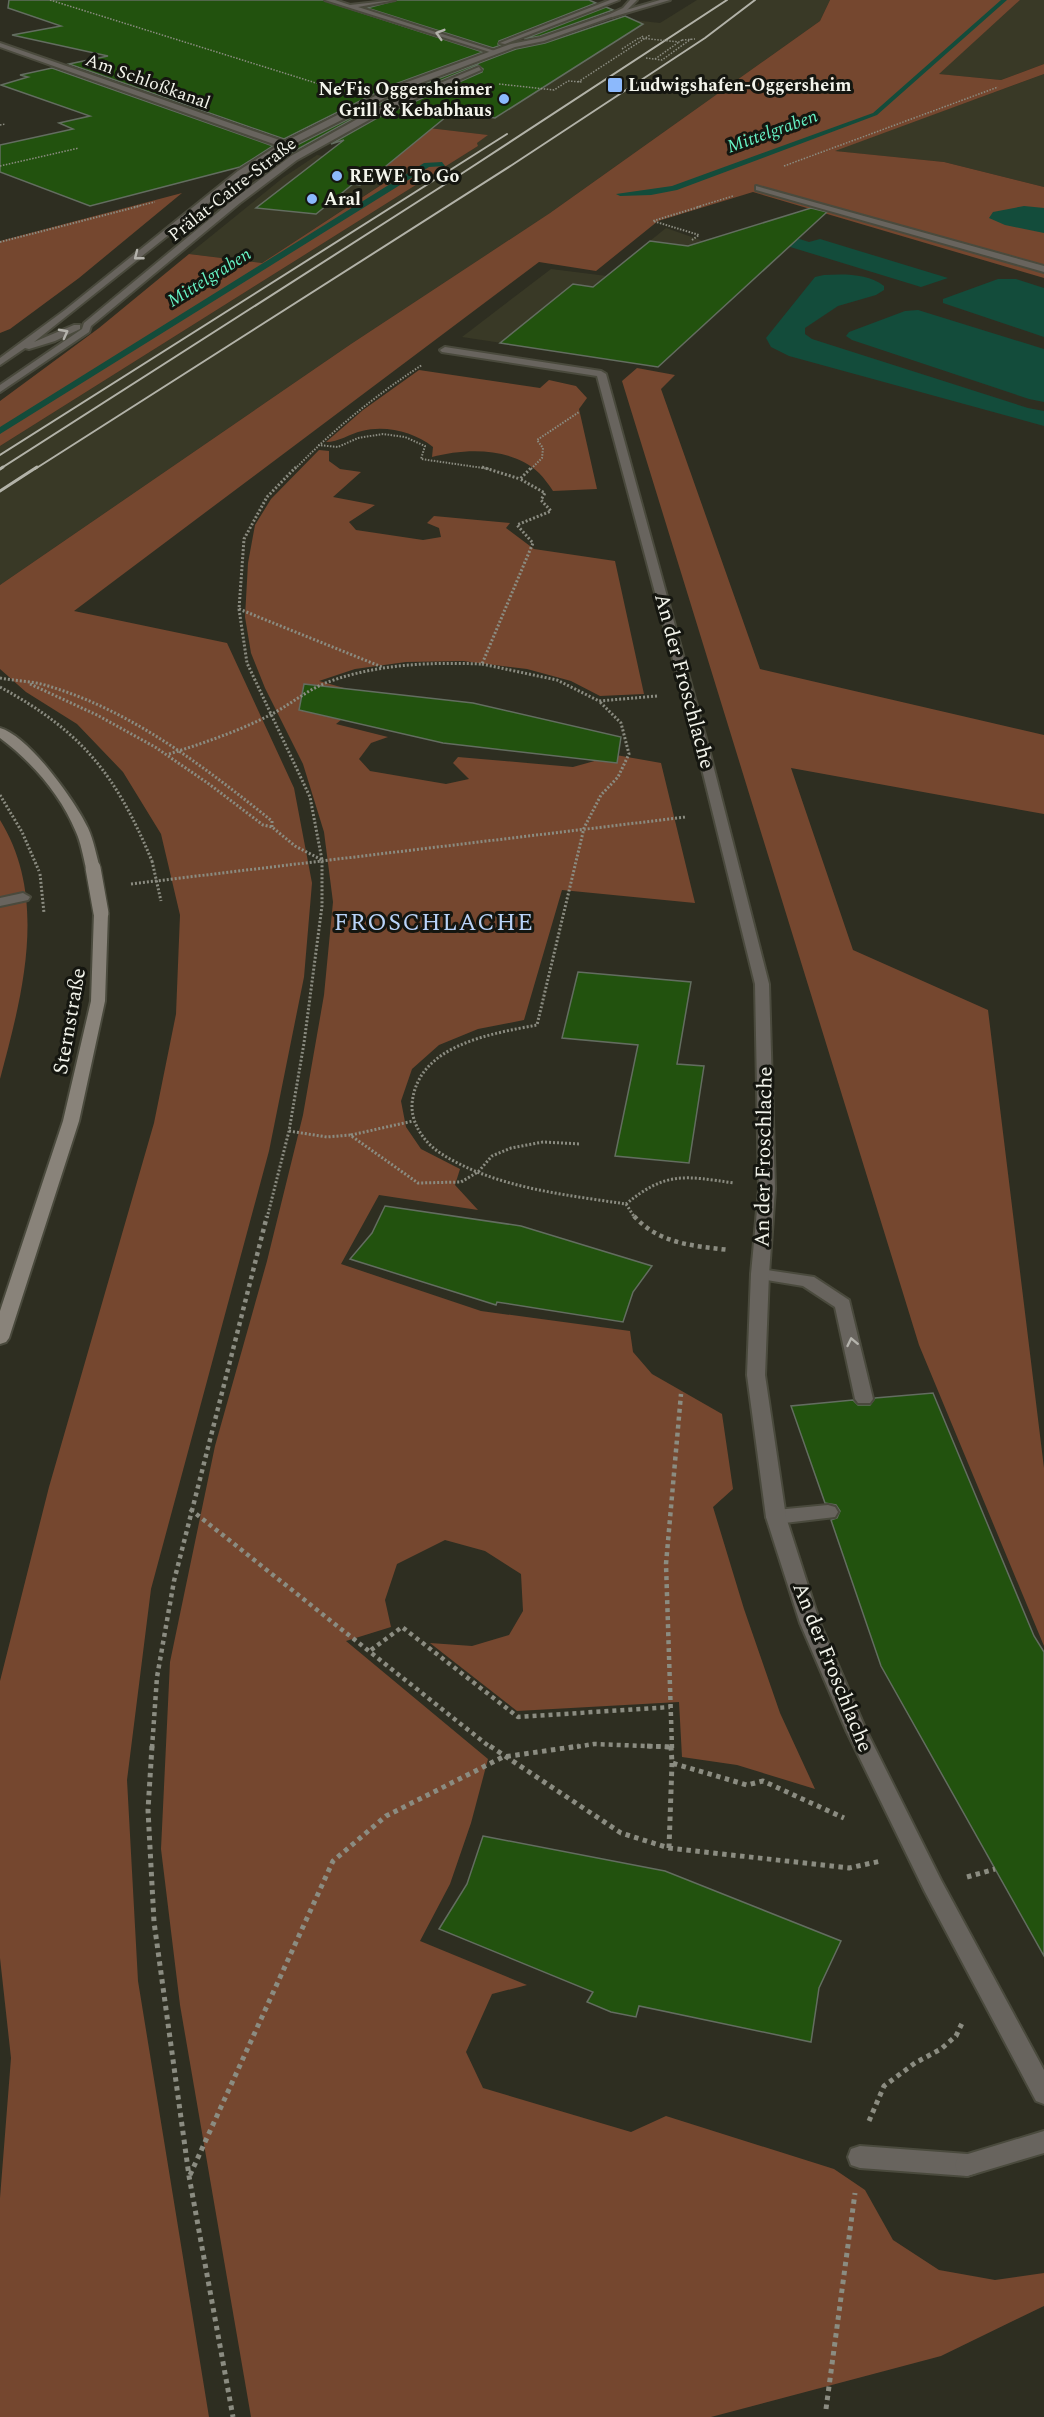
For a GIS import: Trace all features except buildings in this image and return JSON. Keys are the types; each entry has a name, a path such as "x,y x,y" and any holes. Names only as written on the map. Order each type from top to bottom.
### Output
{"main road":[{"name":"Sternstraße","path":"0,732 17,744 54,783 82,829 93,868 101,913 98,1001 71,1121 0,1338"}],"street":[{"path":"328,0 516,56"},
{"path":"350,7 392,0"},
{"path":"503,43 616,0"},
{"name":"Prälat-Caire-Straße","path":"0,362 190,216 242,173 285,145 394,90 495,51 542,40 612,15 625,9 634,0"},
{"name":"Prälat-Caire-Straße","path":"612,15 667,0"},
{"path":"543,28 566,32"},
{"name":"Prälat-Caire-Straße","path":"524,52 533,49 542,40"},
{"name":"Am Schloßkanal","path":"0,45 285,145 310,148"},
{"name":"Prälat-Caire-Straße","path":"0,389 86,330 87,325 217,218 264,180 310,148 374,114 490,65"},
{"path":"759,188 1044,269"},
{"path":"190,216 217,218"},
{"path":"0,351 17,350 52,339 72,328 87,325"},
{"name":"An der Froschlache","path":"444,350 601,374 720,814 762,984 767,1189 760,1274 756,1375 759,1409 776,1516 810,1623 856,1730 933,1886 1044,2093"},
{"path":"0,902 23,897"},
{"path":"760,1274 808,1281 843,1304 864,1399"},
{"path":"776,1516 828,1512"},
{"path":"860,2157 967,2165 1044,2142"}],"path":[{"path":"50,0 340,90"},
{"path":"578,82 629,51 653,33 647,33"},
{"path":"629,51 622,49 644,36"},
{"path":"640,38 679,42"},
{"path":"646,58 662,60 691,39"},
{"path":"655,59 682,40 695,39"},
{"path":"453,79 554,90 568,81 582,82"},
{"path":"692,240 699,235 653,221 759,188 750,178 998,87"},
{"path":"0,125 5,124"},
{"path":"0,166 79,148"},
{"path":"0,242 156,202"},
{"path":"233,2417 189,2176 154,1922 148,1810 157,1677 174,1581 190,1509 289,1131 304,1043 321,917 322,860 310,797 248,663 239,609 244,540 267,497 318,445 379,393 444,350"},
{"path":"520,479 542,458 543,448 537,440 606,393"},
{"path":"318,445 338,447 358,438 382,434 405,437 425,447 421,459 488,468 520,479 545,493 541,500 551,511 517,525 519,531 533,543 482,664"},
{"path":"239,609 383,668"},
{"path":"169,754 271,715 325,683 383,668 424,664 482,664 549,675 586,692 599,701 621,723 629,754 618,777 602,795 584,828 537,1024 492,1033 457,1046 432,1062 417,1079 411,1100 413,1121 425,1142 445,1157 478,1172 555,1192 626,1204"},
{"path":"0,678 43,684 88,701 178,751 229,786 272,821 272,827"},
{"path":"30,684 79,704 169,754 263,825 272,827 295,846 322,860"},
{"path":"0,687 52,720 84,748 114,784 152,861 161,902"},
{"path":"599,701 687,693"},
{"path":"0,795 16,818 31,847 40,874 44,913"},
{"path":"127,884 584,828 720,814"},
{"path":"23,897 46,894"},
{"path":"289,1131 327,1137 350,1135 413,1121"},
{"path":"350,1135 418,1183 461,1182 478,1172 492,1156 511,1148 543,1142 581,1144"},
{"path":"626,1204 639,1192 664,1178 688,1176 767,1189"},
{"path":"626,1204 634,1220 674,1243 762,1254"},
{"path":"669,1848 672,1763 666,1564 681,1394"},
{"path":"190,1509 371,1650 503,1757 621,1833 669,1848 849,1868 891,1859"},
{"path":"371,1650 402,1627 518,1717 670,1707"},
{"path":"189,2176 333,1861 386,1816 503,1757 594,1744 671,1747"},
{"path":"672,1763 747,1785 763,1781 844,1818"},
{"path":"958,1879 995,1869"}],"shaded area":[{"path":"697,0 830,0 820,21 550,213 351,344 0,585 0,446 478,146 476,143 487,135 395,124 599,31 633,20 660,23"},
{"path":"830,0 1020,0 939,74 1001,80 1044,64 1044,74 835,151 944,162 1044,187 1044,278 753,192 658,221 596,271 539,262 74,611 227,643 294,788 312,883 304,977 269,1151 151,1589 127,1780 138,1981 209,2417 0,2417 0,2198 11,2058 0,1958 0,1681 49,1487 154,1123 176,1014 180,915 161,834 123,772 77,724 26,692 0,669 0,585 351,344 550,213 820,21"},
{"path":"1020,0 1044,0 1044,64 1001,80 938,74"},
{"path":"1044,74 1044,187 944,162 833,151"},
{"path":"395,124 488,135 477,143 478,146 0,446 0,401 99,328 189,254 262,263 404,170 337,158"},
{"path":"317,155 405,169 262,263 189,254 284,177"},
{"path":"182,193 79,278 10,329 0,333 0,241"},
{"path":"1024,206 1044,208 1044,233 1005,225 989,218 993,212"},
{"path":"666,228 755,259 745,269 763,271 658,367 462,337 551,269 607,276"},
{"path":"790,236 809,242 820,239 948,278 921,287 774,242"},
{"path":"847,275 871,279 884,286 884,290 876,295 838,306 805,328 805,334 812,339 1028,408 1044,411 1044,426 789,356 771,347 766,338 815,277"},
{"path":"998,279 1016,279 1044,288 1044,337 943,303 943,299"},
{"path":"918,310 1044,349 1044,402 852,340 846,336 849,332 905,311"},
{"path":"637,368 675,375 661,389 760,669 1044,735 1044,814 791,768 853,950 988,1010 1044,1468 1044,1646 919,1345 622,381"},
{"path":"419,370 540,388 549,380 576,386 587,398 579,409 597,489 553,491 541,475 528,464 502,454 474,451 432,457 433,447 417,437 390,429 371,429 326,442 363,410"},
{"path":"319,450 329,451 329,461 340,469 361,472 333,497 375,505 349,522 356,530 423,540 441,537 439,528 427,523 434,516 510,523 506,528 534,549 615,561 644,694 600,696 571,681 527,669 463,661 406,662 355,669 319,681 362,693 358,706 336,724 388,737 371,743 359,759 370,771 446,784 469,779 453,763 458,757 573,767 616,755 661,763 695,903 562,890 524,1020 478,1029 439,1045 412,1069 401,1101 406,1127 421,1149 460,1169 455,1185 478,1210 379,1195 341,1264 481,1311 630,1331 633,1352 652,1374 722,1414 733,1489 713,1507 744,1609 780,1713 815,1789 737,1765 682,1757 679,1702 517,1711 430,1643 472,1646 509,1635 523,1611 521,1574 485,1551 445,1540 397,1564 385,1600 391,1627 346,1641 488,1759 471,1823 450,1884 420,1941 527,1985 492,1994 466,2052 483,2088 631,2132 666,2116 834,2169 865,2190 893,2240 939,2270 995,2280 1044,2273 1044,2306 941,2356 711,2417 251,2417 180,2005 161,1849 170,1662 215,1446 267,1261 303,1115 324,995 333,902 324,832 303,764 265,688 251,653 245,617 248,563 255,525 271,499"},
{"path":"0,820 15,850 24,882 27,948 16,1015 0,1079"}],"waterway":[{"name":"Mittelgraben","path":"620,194 651,193 674,188 875,114 1004,0"},
{"name":"Mittelgraben","path":"0,431 427,165 442,164"}],"railway":[{"path":"3,467 0,469 461,174 727,0"},
{"path":"35,469 512,165 705,38 755,0"},
{"path":"0,455 507,134"},
{"path":"0,491 37,467"}],"place":[{"name":"Ludwigshafen-Oggersheim","path":"615,85"},
{"name":"Ne‘Fis Oggersheimer Grill & Kebabhaus","path":"504,99"},
{"name":"REWE To Go","path":"337,176"},
{"name":"Aral","path":"312,199"}],"district":[{"name":"FROSCHLACHE","path":"434,922"}]}
